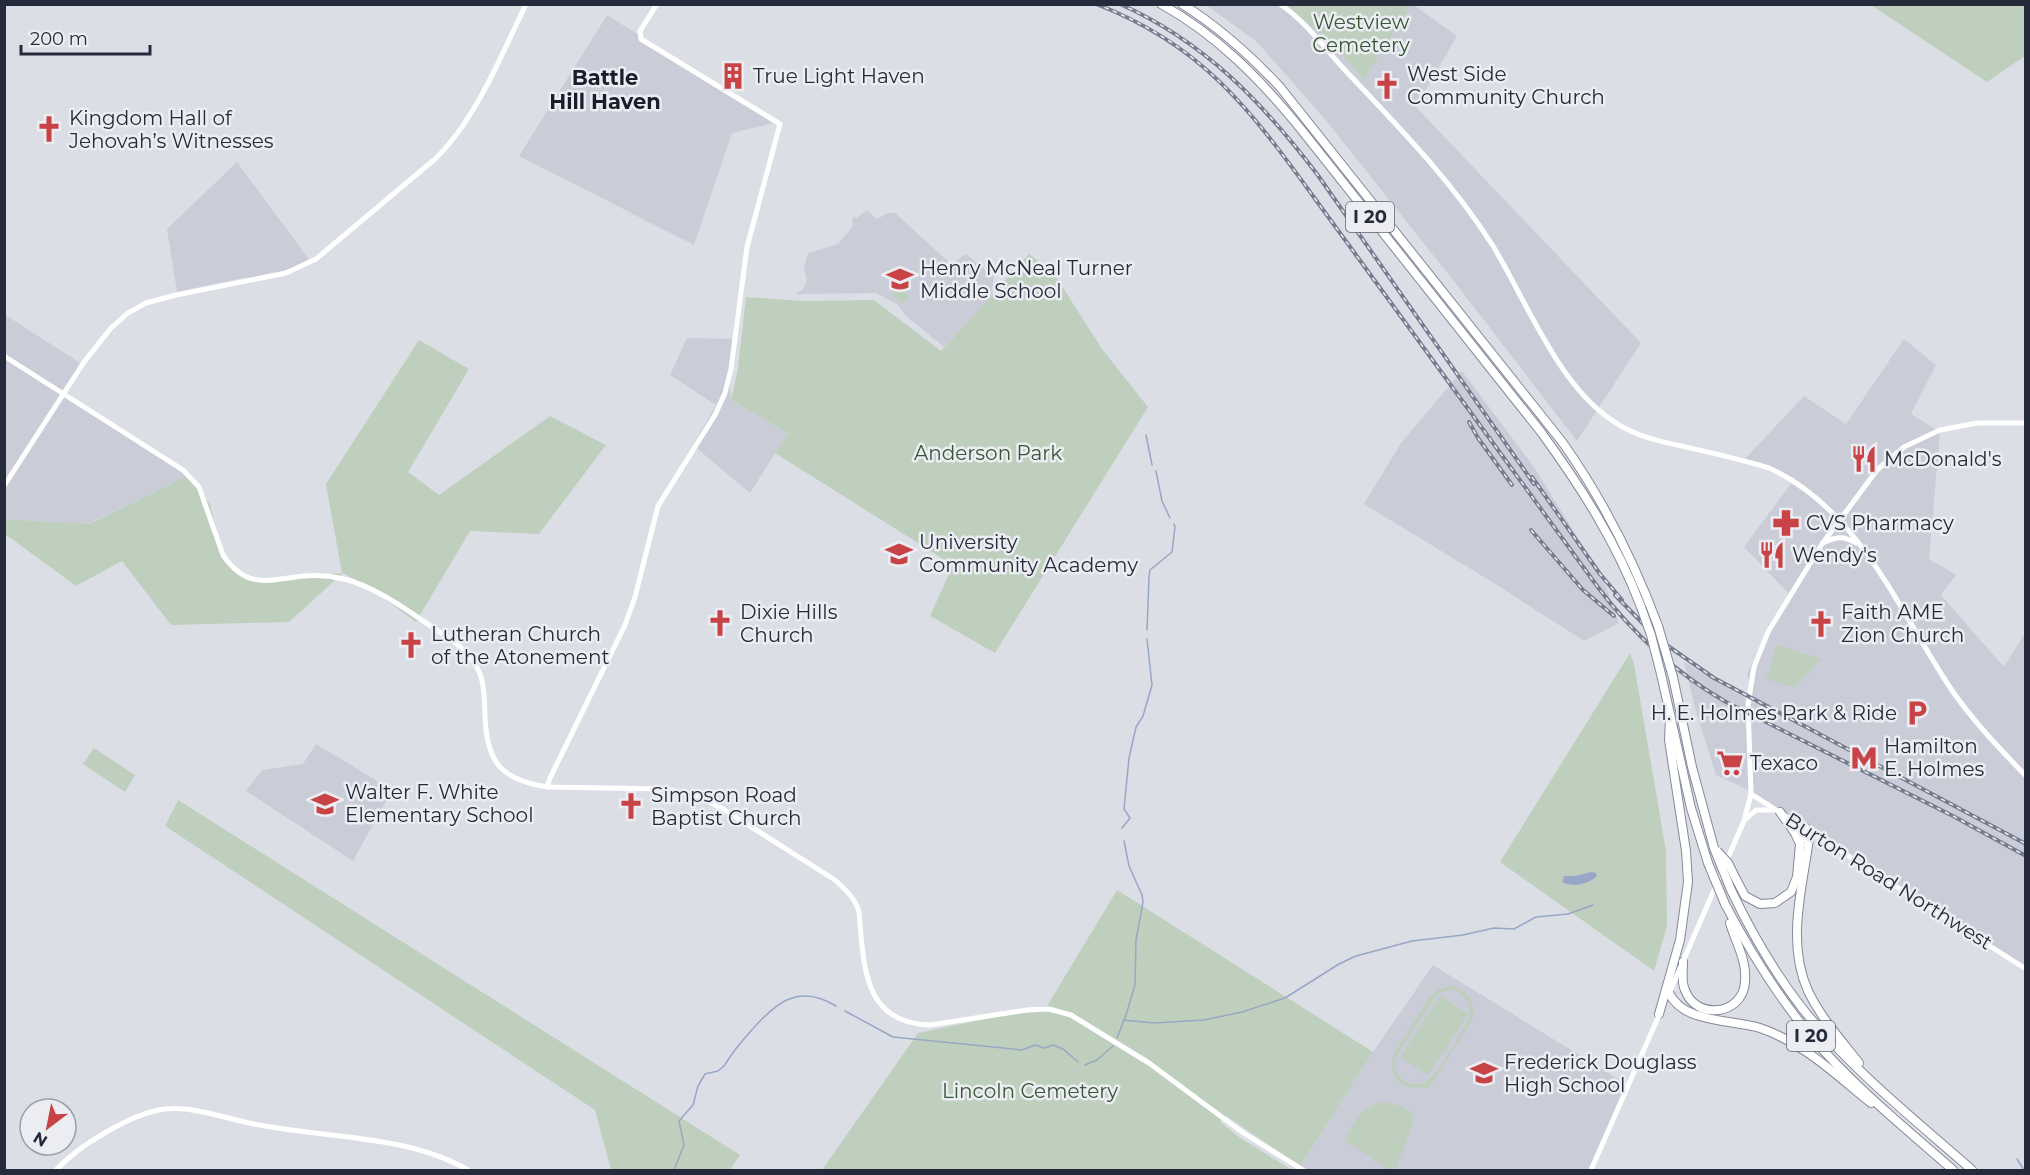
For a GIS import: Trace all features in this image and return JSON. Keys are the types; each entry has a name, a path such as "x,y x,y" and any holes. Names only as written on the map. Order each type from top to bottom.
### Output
{"highway":[{"name":"I 20","path":"1161,4 1208,34 1265,87 1314,146 1572,476 1615,546 1651,635 1690,808 1708,863 1737,928 1776,989 1811,1036 1850,1077 1953,1170"},
{"name":"I 20","path":"1182,4 1225,34 1267,73 1334,153 1579,465 1597,494 1631,560 1658,626 1714,848 1731,890 1758,943 1792,994 1832,1042 1879,1088 1972,1170"},
{"path":"1661,1011 1680,940 1688,882 1686,851 1669,740 1670,718"},
{"path":"1779,811 1800,844"},
{"path":"1714,848 1728,863 1749,899 1764,904 1778,902 1788,896 1796,882 1800,844 1808,829"},
{"path":"1808,829 1796,925 1797,953 1801,971 1808,991 1824,1017 1879,1088"},
{"path":"1683,962 1684,988 1694,1003 1702,1009 1723,1010 1737,1001 1745,985 1744,962 1725,904"},
{"path":"1669,993 1677,1004"},
{"path":"1661,1011 1669,1004 1677,1004 1705,1017 1759,1028 1793,1042 1816,1057 1924,1145"}],"main road":[{"path":"4,486 95,346 111,328 136,307 176,294 286,273 316,259 442,152 478,100 526,4"},
{"path":"547,787 626,625 658,506 715,415 725,393 731,369 747,247 780,124 644,41 640,36 640,31 657,4"},
{"path":"1280,4 1310,28 1334,58 1459,197 1494,249 1560,363 1590,403 1615,423 1644,436 1769,468 1786,476 1822,504 1839,520 1886,581 1962,704 1984,732 2025,776"},
{"path":"4,356 174,464 192,478 204,499 223,555 242,576 262,581 305,576 345,579 382,596 457,644 474,661 480,674 484,693 485,735 493,758 503,770 519,781 547,787 682,791 709,801 814,866 847,890 860,912 866,977 876,998 893,1016 916,1025 930,1026 1027,1010 1049,1009 1071,1015 1149,1063 1242,1132 1303,1170"},
{"path":"1591,1170 1744,821 1751,794 1752,769 1748,704 1754,667 1768,632 1822,544 1877,470 1894,454 1915,440 1944,429 1977,423 2025,423"},
{"path":"1822,544 1840,537 1849,539 1862,548"},
{"name":"Burton Road Northwest","path":"1751,794 2025,969"},
{"path":"1744,821 1756,810 1779,811"},
{"path":"56,1170 74,1153 131,1119 166,1109 196,1110 262,1126 406,1148 468,1170"}],"shaded area":[{"path":"1206,5 1277,5 1309,22 1330,41 1364,80 1411,5 1457,36 1416,107 1641,343 1577,441 1324,118 1256,41"},
{"path":"607,15 778,122 732,133 694,245 519,156"},
{"path":"237,162 311,262 284,274 238,279 177,292 167,229"},
{"name":"Henry McNeal Turner Middle School","path":"867,210 877,219 888,213 895,213 951,264 966,254 994,277 991,297 944,347 905,315 898,305 876,293 795,294 803,289 807,282 804,268 808,253 838,244 853,226 854,216 857,218"},
{"path":"4,314 80,363 64,396 187,476 88,524 5,519"},
{"path":"687,338 733,339 729,369 731,400 788,433 750,493 693,445 716,405 670,375"},
{"path":"1904,339 1936,365 1911,414 1940,432 1929,559 1956,575 1941,595 2004,667 2025,633 2025,967 1751,791 1716,775 1695,708 1684,662 1755,704 1747,674 1765,635 1791,596 1744,547 1795,478 1743,461 1804,396 1846,424"},
{"path":"1462,371 1536,470 1604,581 1619,623 1584,641 1364,504 1401,443"},
{"name":"Walter F. White Elementary School","path":"316,744 392,790 353,861 246,791 262,770 303,764"},
{"name":"Frederick Douglass High School","path":"1433,965 1628,1085 1591,1170 1308,1170 1300,1166 1373,1052"}],"green space":[{"name":"Westview Cemetery","path":"1285,5 1411,5 1364,80 1330,41"},
{"path":"1871,5 2025,5 2025,56 1987,82"},
{"name":"Anderson Park","path":"1029,254 1053,272 1102,349 1148,407 995,653 930,616 953,565 775,453 788,433 731,400 738,368 746,297 804,301 874,300 941,351"},
{"path":"897,288 909,296 903,304 892,296"},
{"path":"419,340 469,369 408,472 439,495 550,416 606,445 539,534 470,531 416,622 370,588 343,573 289,622 171,625 122,561 76,586 5,534 5,519 89,524 187,476 210,504 223,558 243,577 269,580 342,573 326,484"},
{"path":"1777,645 1821,659 1794,688 1766,679"},
{"path":"1630,653 1634,664 1666,851 1667,926 1654,971 1500,862"},
{"path":"94,748 135,775 125,792 83,764"},
{"path":"178,800 740,1155 730,1170 611,1170 595,1110 165,826"},
{"name":"Lincoln Cemetery","path":"1117,890 1373,1052 1300,1166 1226,1116 1220,1122 1239,1137 1292,1170 822,1170 918,1033 1047,1006"},
{"path":"1451,986 1466,994 1472,1003 1472,1021 1429,1088 1413,1088 1400,1083 1394,1074 1392,1064 1394,1053 1432,994 1439,989","holes":["1452,990 1462,995 1468,1002 1470,1011 1468,1021 1444,1060 1429,1079 1420,1084 1406,1082 1397,1071 1395,1065 1397,1055 1436,996 1444,991"]},
{"path":"1440,996 1468,1014 1428,1075 1400,1057"},
{"path":"1384,1102 1403,1107 1415,1116 1397,1167 1390,1170 1345,1140 1352,1126 1364,1111"}],"water":[{"path":"1592,872 1597,876 1585,883 1571,885 1562,882 1564,876"}],"waterway":[{"path":"1146,435 1152,465"},
{"path":"1156,471 1162,501 1170,518"},
{"path":"1147,630 1150,570 1172,552 1174,524"},
{"path":"1122,828 1130,818 1124,809 1129,758 1136,727 1143,716 1152,685 1147,639"},
{"path":"1117,1038 1135,985 1136,940 1143,902 1129,866 1124,841"},
{"path":"1123,1020 1154,1023 1204,1020 1242,1012 1285,998 1356,956 1412,941 1463,935 1494,928 1514,929 1536,917 1568,914 1593,905"},
{"path":"674,1170 684,1145 679,1121 693,1105 698,1086 705,1074 718,1071 724,1066 759,1022 778,1005 799,996 810,996 836,1006"},
{"path":"845,1011 893,1037 1022,1050 1035,1045 1045,1048 1053,1045 1063,1049 1078,1062"},
{"path":"1085,1065 1097,1060 1113,1046"},
{"path":"2017,1159 2024,1170"}],"railway":[{"path":"1096,4 1133,20 1194,59 1244,108 1290,164 1597,586 1625,620 1656,651 1689,678 1726,702 1953,816 2026,856"},
{"path":"1120,4 1179,36 1230,76 1275,122 1317,174 1534,484"},
{"path":"1469,422 1512,485"},
{"path":"1532,477 1600,574 1622,600"},
{"path":"1531,530 1583,590 1614,616"},
{"path":"1615,595 1658,639 1714,678 2026,844"}],"place":[{"name":"True Light Haven","path":"733,76"},
{"name":"West Side Community Church","path":"1387,86"},
{"name":"Kingdom Hall of Jehovah’s Witnesses","path":"49,129"},
{"name":"Henry McNeal Turner Middle School","path":"900,279"},
{"name":"McDonald's","path":"1864,459"},
{"name":"CVS Pharmacy","path":"1786,523"},
{"name":"University Community Academy","path":"899,554"},
{"name":"Wendy's","path":"1772,555"},
{"name":"Dixie Hills Church","path":"720,623"},
{"name":"Faith AME Zion Church","path":"1821,624"},
{"name":"Lutheran Church of the Atonement","path":"411,645"},
{"name":"H. E. Holmes Park & Ride","path":"1917,713"},
{"name":"Hamilton E. Holmes","path":"1864,758"},
{"name":"Texaco","path":"1730,763"},
{"name":"Walter F. White Elementary School","path":"325,804"},
{"name":"Simpson Road Baptist Church","path":"631,806"},
{"name":"Frederick Douglass High School","path":"1484,1073"}],"district":[{"name":"Battle Hill Haven","path":"605,90"}]}
